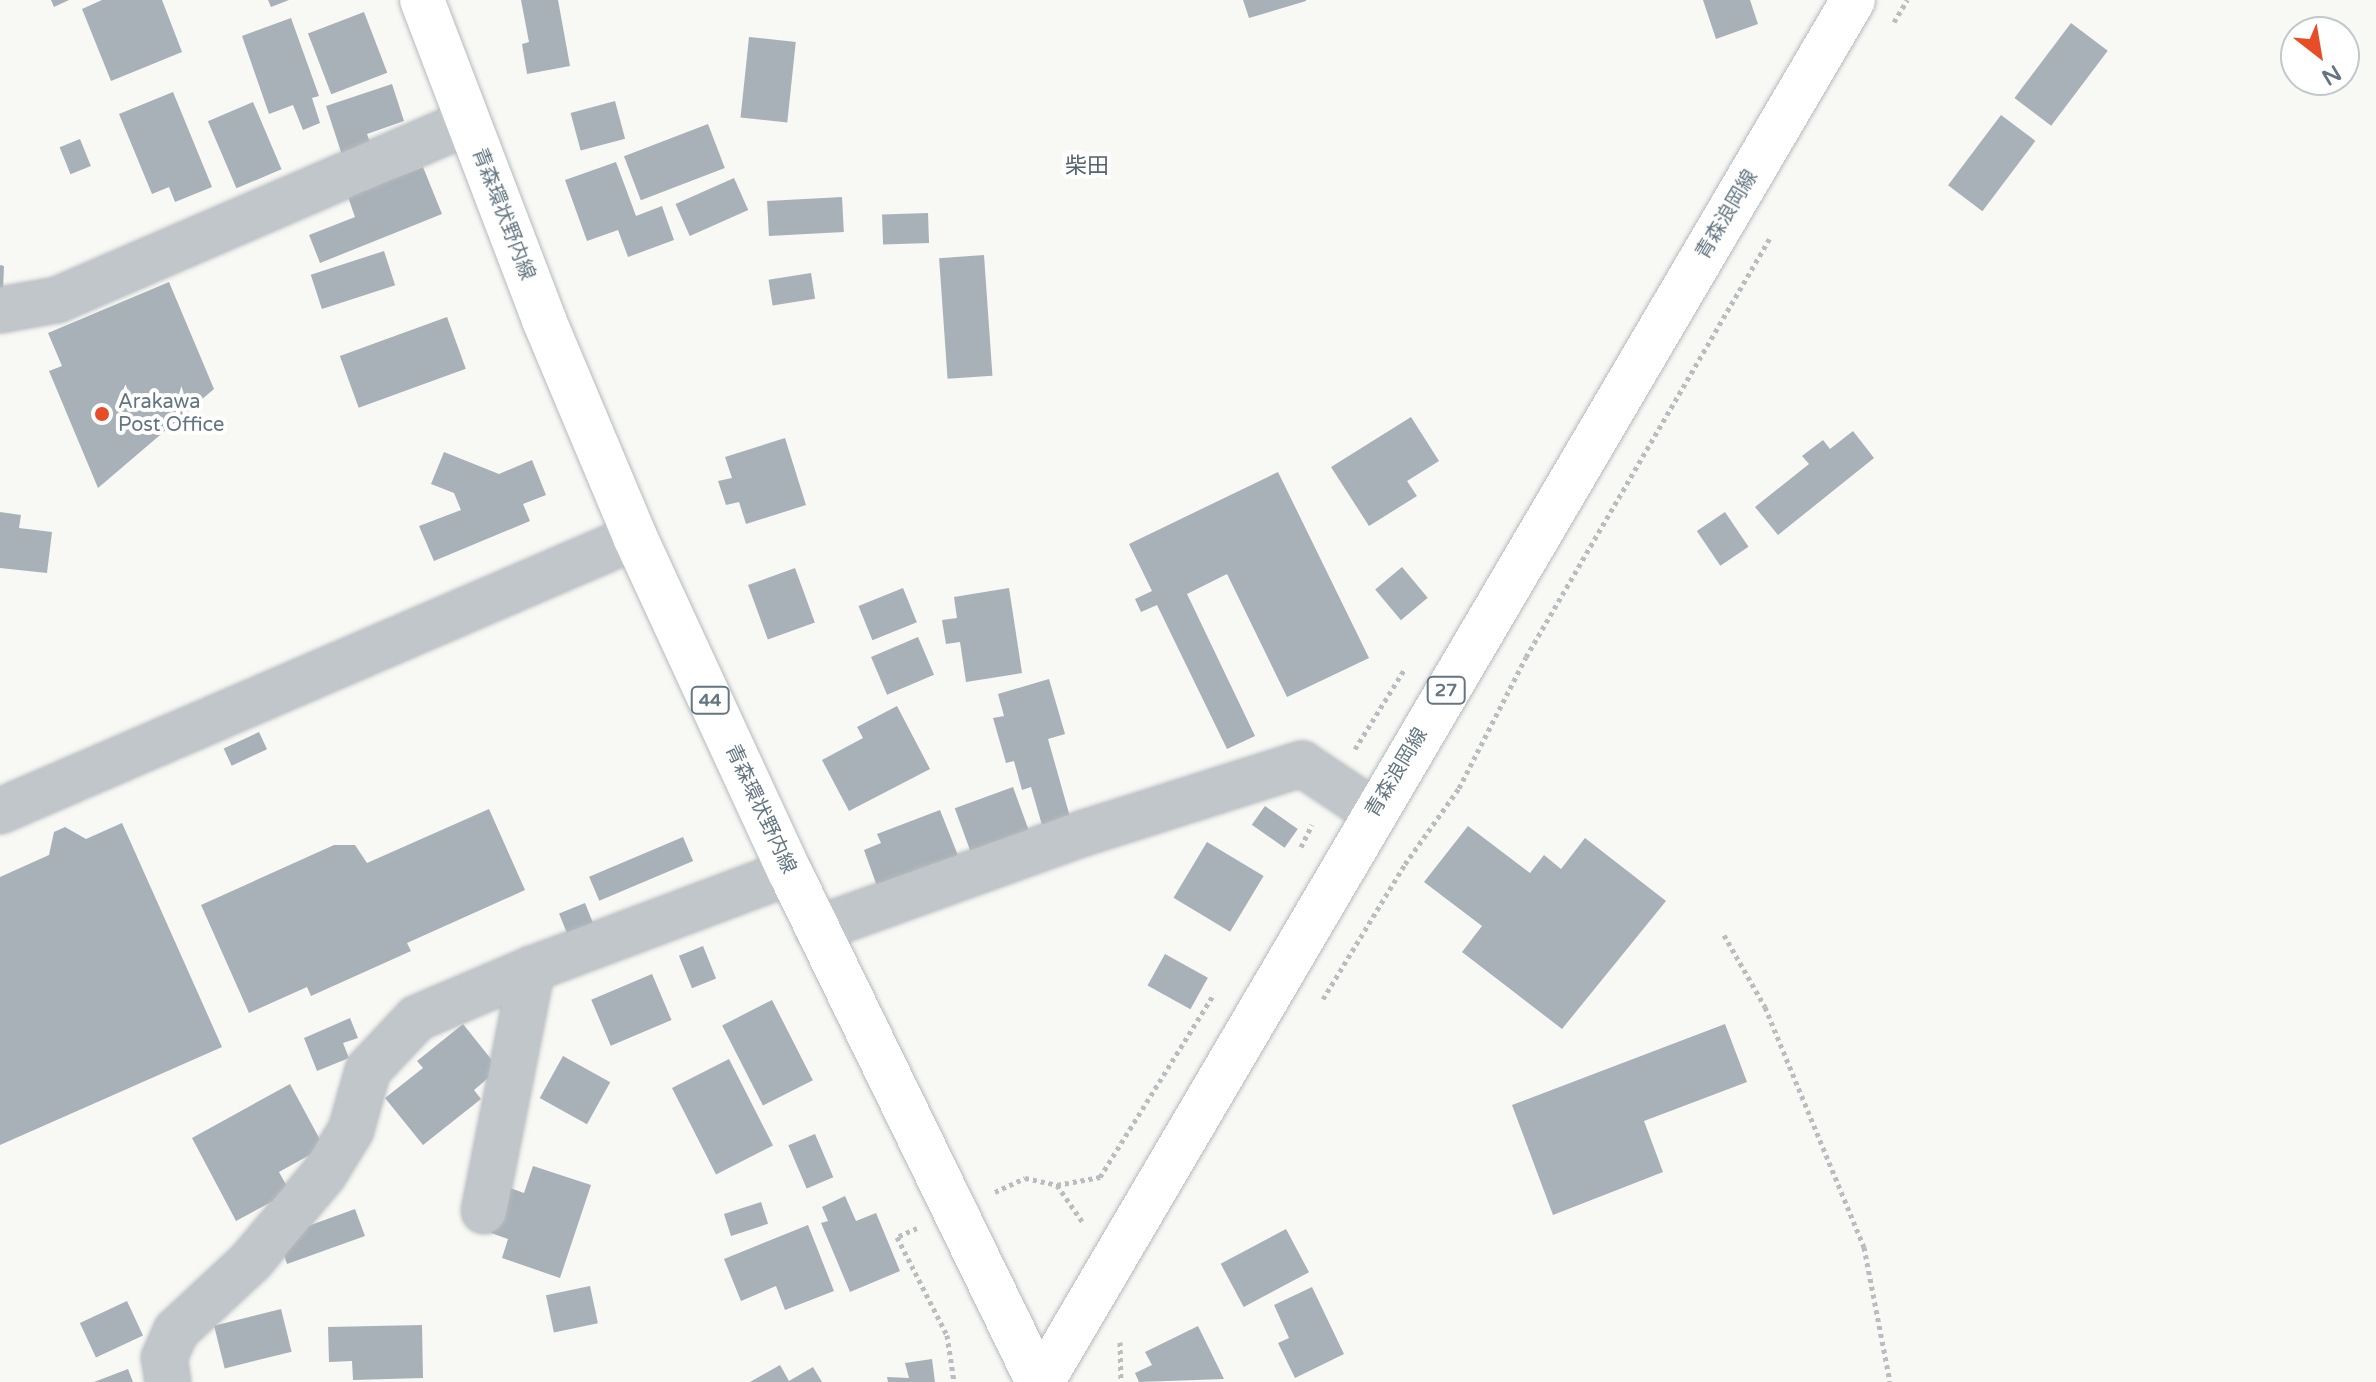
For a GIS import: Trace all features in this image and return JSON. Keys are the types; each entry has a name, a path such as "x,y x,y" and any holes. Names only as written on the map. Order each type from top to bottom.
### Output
{"main road":[{"name":"青森環状野内線","path":"422,0 635,537 817,929 1040,1382"},
{"name":"青森浪岡線","path":"1040,1382 1853,0"}],"street":[{"path":"0,310 57,300 468,122"},
{"path":"0,811 635,537"},
{"path":"817,929 1084,833 1302,764 1374,812"},
{"path":"168,1382 164,1358 176,1331 251,1261 324,1174 351,1130 368,1070 417,1018 532,969 790,872"},
{"path":"484,1211 532,969"}],"path":[{"path":"1891,27 1907,0"},
{"path":"1315,1010 1405,864 1459,788 1526,657 1772,233"},
{"path":"1298,852 1333,785 1407,665"},
{"path":"1724,935 1765,1007 1864,1247 1890,1382"},
{"path":"954,1382 947,1335 897,1237 1025,1178 1057,1185 1100,1177 1218,987"}],"building":[{"path":"51,0 69,0 54,7"},
{"path":"102,0 162,0 182,52 111,81 82,9"},
{"path":"268,0 289,0 271,7"},
{"path":"521,0 558,0 570,66 527,74 522,44 529,42"},
{"path":"1243,0 1306,0 1306,1 1249,18"},
{"path":"1703,0 1750,0 1758,24 1716,39"},
{"path":"364,12 387,73 331,94 308,34"},
{"path":"291,18 319,96 312,98 320,123 303,130 293,105 269,114 242,36"},
{"path":"2071,23 2108,51 2051,126 2014,98"},
{"path":"749,37 796,42 787,122 741,118"},
{"path":"392,84 404,121 367,134 371,145 342,155 326,106"},
{"path":"173,92 212,187 175,202 169,187 152,194 119,114"},
{"path":"615,101 625,139 581,151 571,113"},
{"path":"253,102 282,169 236,188 208,121"},
{"path":"2001,115 2035,141 1982,211 1948,185"},
{"path":"708,124 725,168 641,200 624,156"},
{"path":"80,139 91,166 70,174 60,147"},
{"path":"616,162 636,216 662,206 674,240 628,257 618,230 587,241 565,180"},
{"path":"423,167 442,214 320,263 309,235 355,217 348,197"},
{"path":"734,178 748,210 690,236 676,204"},
{"path":"842,197 844,232 769,236 767,201"},
{"path":"928,213 929,243 883,245 882,215"},
{"path":"384,251 395,285 322,309 311,275"},
{"path":"984,255 992,376 948,379 939,258"},
{"path":"0,265 4,266 3,291 0,291"},
{"path":"811,273 815,299 773,305 769,280"},
{"path":"169,282 214,389 98,488 49,371 62,366 48,333"},
{"path":"447,317 466,369 359,408 340,356"},
{"path":"1411,417 1439,461 1407,481 1417,496 1369,526 1331,467"},
{"path":"1853,431 1874,458 1778,535 1755,507 1809,464 1802,456 1823,440 1830,449"},
{"path":"785,438 806,505 746,524 739,502 726,505 718,481 732,478 725,457"},
{"path":"444,452 499,474 532,460 546,495 523,504 530,521 434,561 419,526 461,510 454,493 431,484"},
{"path":"1278,472 1369,658 1287,697 1227,574 1187,594 1255,736 1227,749 1157,605 1141,612 1135,599 1152,591 1129,544"},
{"path":"0,512 21,515 19,528 52,532 47,573 0,568"},
{"path":"1725,512 1748,547 1720,566 1697,531"},
{"path":"1402,567 1428,598 1401,620 1375,589"},
{"path":"795,568 815,623 768,640 748,585"},
{"path":"903,588 917,622 872,640 858,606"},
{"path":"1009,588 1022,673 966,682 960,642 946,644 942,620 957,618 954,597"},
{"path":"918,637 934,675 887,695 871,657"},
{"path":"1049,679 1065,734 1048,739 1070,817 1042,825 1031,787 1022,790 1014,761 1006,763 993,718 1004,716 998,694"},
{"path":"897,706 930,769 849,811 822,760 863,738 857,727"},
{"path":"259,732 267,749 232,766 224,748"},
{"path":"1013,787 1030,833 971,854 955,808"},
{"path":"1265,806 1298,829 1285,848 1252,825"},
{"path":"489,809 525,890 407,943 411,951 311,996 307,987 249,1013 201,905 334,845 355,845 367,863"},
{"path":"940,810 959,858 878,889 864,850 881,843 877,834"},
{"path":"122,823 222,1047 0,1145 0,877 49,855 54,832 65,827 86,839"},
{"path":"1468,826 1530,873 1544,855 1561,869 1585,838 1666,901 1562,1029 1462,952 1482,926 1424,882"},
{"path":"683,837 693,861 599,901 589,877"},
{"path":"1207,842 1264,876 1230,932 1174,898"},
{"path":"585,903 596,930 570,940 559,913"},
{"path":"703,946 716,978 692,988 679,956"},
{"path":"1165,954 1208,978 1190,1009 1148,985"},
{"path":"652,974 672,1020 611,1046 591,1000"},
{"path":"772,1000 813,1080 763,1106 722,1025"},
{"path":"350,1018 358,1038 343,1043 349,1058 317,1071 304,1038"},
{"path":"463,1024 499,1069 474,1090 481,1099 423,1145 385,1098 423,1068 417,1061"},
{"path":"1725,1024 1747,1082 1644,1121 1663,1172 1553,1215 1512,1105"},
{"path":"563,1056 610,1082 587,1124 540,1098"},
{"path":"729,1059 773,1145 716,1174 672,1088"},
{"path":"290,1084 324,1147 279,1172 290,1192 236,1221 192,1138"},
{"path":"815,1134 833,1177 807,1189 788,1145"},
{"path":"533,1166 591,1185 560,1278 502,1258 508,1239 491,1233 507,1187 524,1193"},
{"path":"845,1196 856,1221 876,1213 900,1271 850,1292 821,1223 828,1221 822,1207"},
{"path":"761,1202 768,1224 731,1236 724,1214"},
{"path":"355,1209 365,1236 287,1264 281,1246 308,1226"},
{"path":"808,1225 834,1291 785,1310 776,1286 741,1301 724,1259"},
{"path":"1286,1229 1309,1272 1244,1307 1221,1264"},
{"path":"590,1286 598,1323 554,1333 546,1295"},
{"path":"1312,1287 1344,1354 1295,1378 1278,1343 1289,1338 1274,1305"},
{"path":"127,1301 143,1335 96,1357 80,1323"},
{"path":"281,1309 292,1352 225,1368 214,1326"},
{"path":"422,1325 423,1378 353,1380 352,1361 329,1362 328,1327"},
{"path":"1198,1326 1224,1379 1139,1382 1135,1373 1152,1365 1145,1352"},
{"path":"932,1359 935,1382 888,1382 887,1377 909,1378 905,1363"},
{"path":"780,1365 789,1381 813,1367 822,1382 750,1382"},
{"path":"128,1369 133,1382 94,1382"}],"place":[{"name":"Arakawa Post Office","path":"102,414"}],"district":[{"name":"柴田","path":"1087,167"}]}
